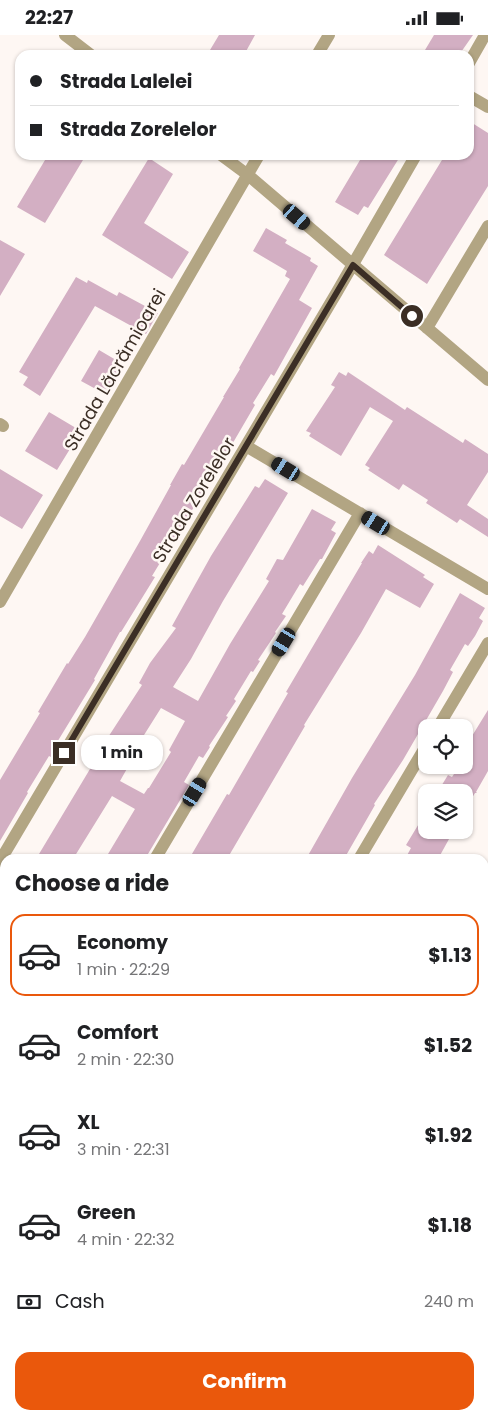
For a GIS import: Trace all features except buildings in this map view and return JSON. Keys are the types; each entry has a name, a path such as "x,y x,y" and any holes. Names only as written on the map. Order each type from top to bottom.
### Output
{"street":[{"path":"65,35 84,50"},
{"path":"320,50 329,35"},
{"path":"474,54 485,35"},
{"path":"474,98 488,107"},
{"path":"228,160 488,381"},
{"name":"Strada Lăcrămioarei","path":"0,602 256,160"},
{"name":"Strada Zorelelor","path":"4,854 353,265 413,160"},
{"path":"427,328 488,226"},
{"path":"246,446 488,589"},
{"path":"158,854 360,513"},
{"path":"443,719 488,643"},
{"path":"362,854 418,759"}],"route":[{"path":"64,753 353,265 412,316"}]}
